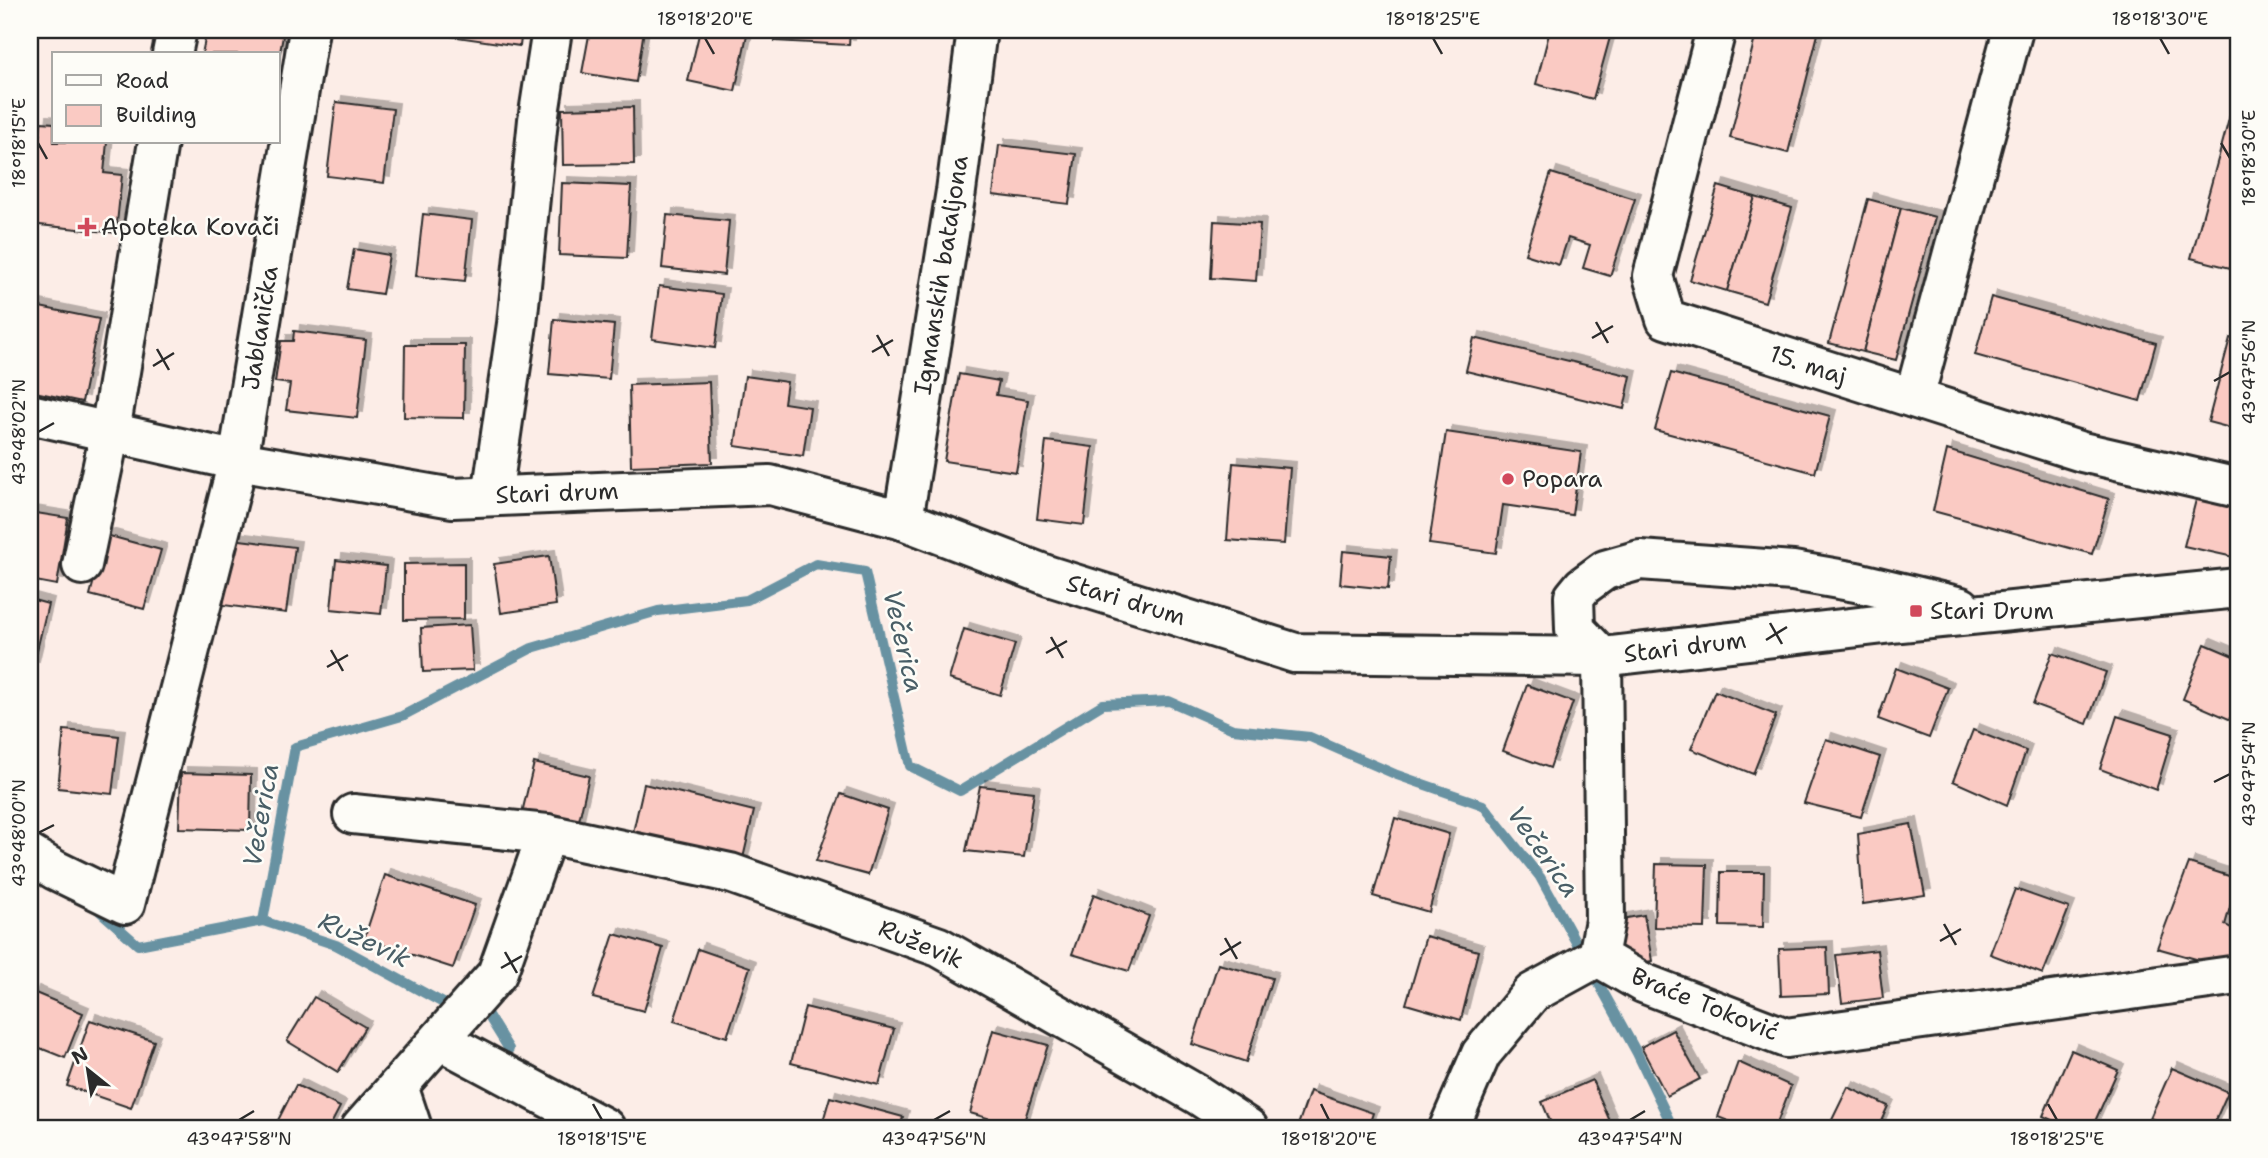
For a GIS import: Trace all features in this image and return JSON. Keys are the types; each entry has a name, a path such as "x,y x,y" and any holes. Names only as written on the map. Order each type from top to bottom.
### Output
{"street":[{"path":"172,52 177,30"},
{"name":"Jablanička","path":"30,855 125,904 238,461 309,30"},
{"path":"492,496 517,324 538,120 552,30"},
{"name":"Igmanskih bataljona","path":"903,520 956,191 977,30"},
{"name":"15. maj","path":"1716,30 1653,276 1666,319 2082,452 2238,488"},
{"path":"1914,398 2013,30"},
{"path":"82,565 110,432 158,144"},
{"name":"Stari drum","path":"30,414 238,461 453,498 770,485 903,520 1049,576 1295,653 1602,657 2238,588"},
{"path":"1449,1128 1481,1054 1532,993 1598,957 1605,920 1602,657 1574,629 1574,597 1583,586 1605,569 1640,560 1793,571 1856,582 1989,613"},
{"name":"Ruževik","path":"353,814 547,834 730,873 939,947 1198,1095 1248,1128"},
{"path":"361,1128 497,974 547,834"},
{"name":"Braće Toković","path":"1598,957 1643,983 1786,1038 2238,975"},
{"path":"440,1040 605,1128"},
{"path":"398,1086 412,1128"}],"building":[{"path":"207,30 247,30 283,36 280,52 202,52"},
{"path":"451,30 522,30 520,46 450,36"},
{"path":"590,30 644,30 636,82 582,73"},
{"path":"700,30 748,30 735,91 688,81"},
{"path":"776,30 850,30 849,45 775,41"},
{"path":"1550,30 1612,30 1593,99 1536,84"},
{"path":"1757,30 1819,30 1788,153 1730,138"},
{"path":"2238,86 2238,270 2191,258"},
{"path":"336,102 393,109 384,183 327,176"},
{"path":"633,107 634,164 563,165 562,109"},
{"path":"41,122 52,123 52,144 107,144 104,173 122,175 116,233 30,224"},
{"path":"999,145 1076,154 1069,204 993,195"},
{"path":"1551,173 1635,199 1610,276 1583,268 1590,245 1568,238 1559,265 1525,254"},
{"path":"562,183 631,186 627,258 559,255"},
{"path":"1718,186 1755,197 1727,291 1690,280"},
{"path":"1755,197 1792,208 1765,302 1727,291"},
{"path":"1868,199 1901,208 1863,352 1829,343"},
{"path":"1901,208 1935,217 1896,360 1863,352"},
{"path":"423,214 472,220 465,281 416,276"},
{"path":"667,215 729,221 724,275 662,268"},
{"path":"1214,221 1260,224 1256,281 1211,278"},
{"path":"354,249 389,255 382,294 347,289"},
{"path":"659,286 722,294 715,348 652,339"},
{"path":"1991,297 2156,343 2140,401 1975,355"},
{"path":"30,305 99,319 82,402 30,391"},
{"path":"554,319 614,325 609,379 549,374"},
{"path":"294,331 366,340 357,418 286,410 290,384 275,382 281,341 293,341"},
{"path":"1474,338 1631,376 1624,409 1466,371"},
{"path":"2230,338 2238,340 2238,430 2208,422"},
{"path":"405,345 465,345 464,418 404,417"},
{"path":"1671,373 1830,416 1815,473 1655,430"},
{"path":"959,374 999,381 996,395 1028,400 1016,472 944,461"},
{"path":"745,376 787,382 784,403 810,407 803,456 735,446"},
{"path":"709,382 712,463 631,466 629,385"},
{"name":"Popara","path":"1446,432 1581,452 1572,515 1503,505 1496,553 1429,544"},
{"path":"1046,441 1093,447 1084,525 1037,519"},
{"path":"1947,450 2109,499 2092,554 1933,511"},
{"path":"1233,463 1290,468 1284,544 1227,540"},
{"path":"2197,496 2238,505 2238,558 2184,546"},
{"path":"30,512 68,518 57,585 30,580"},
{"path":"106,535 161,550 144,609 90,595"},
{"path":"232,539 295,547 286,613 223,605"},
{"path":"1343,551 1391,556 1388,589 1340,584"},
{"path":"549,556 556,605 501,613 494,564"},
{"path":"336,560 386,566 381,614 331,609"},
{"path":"464,563 464,619 404,620 404,564"},
{"path":"30,599 48,604 33,667 30,666"},
{"path":"470,625 473,670 423,672 421,628"},
{"path":"964,629 1015,644 1000,695 949,679"},
{"path":"2205,644 2238,658 2238,723 2183,699"},
{"path":"2052,653 2106,672 2087,724 2033,704"},
{"path":"1896,668 1948,688 1929,738 1878,719"},
{"path":"1527,685 1573,702 1550,768 1503,751"},
{"path":"1715,691 1776,715 1753,774 1691,749"},
{"path":"2117,716 2173,734 2156,790 2100,769"},
{"path":"64,730 119,736 112,794 58,788"},
{"path":"1973,730 2026,751 2007,805 1953,781"},
{"path":"1826,739 1880,757 1861,817 1804,803"},
{"path":"534,763 589,776 576,834 520,821"},
{"path":"181,773 251,775 250,830 179,828"},
{"path":"644,784 754,811 741,867 631,841"},
{"path":"980,786 1034,792 1024,857 966,851"},
{"path":"841,794 888,810 868,875 816,861"},
{"path":"1395,818 1449,834 1429,912 1373,896"},
{"path":"1911,824 1925,895 1863,904 1858,834"},
{"path":"2189,863 2238,879 2225,925 2238,931 2238,964 2235,970 2157,948"},
{"path":"1656,864 1707,865 1705,928 1654,927"},
{"path":"1721,872 1764,872 1763,927 1720,926"},
{"path":"385,875 475,905 453,968 364,939"},
{"path":"2015,889 2069,908 2043,974 1990,954"},
{"path":"1094,894 1149,916 1129,971 1072,954"},
{"path":"1644,915 1652,961 1624,966 1616,920"},
{"path":"614,934 663,948 644,1011 593,998"},
{"path":"1426,936 1478,951 1461,1020 1406,1004"},
{"path":"1827,947 1829,994 1781,996 1779,949"},
{"path":"698,949 750,967 727,1037 674,1021"},
{"path":"1877,950 1883,998 1842,1003 1836,955"},
{"path":"1218,964 1272,978 1246,1062 1192,1044"},
{"path":"33,992 83,1013 65,1058 30,1044 30,1001"},
{"path":"314,997 365,1027 338,1072 287,1041"},
{"path":"805,1007 894,1029 879,1085 791,1063"},
{"path":"90,1020 154,1041 131,1108 67,1086"},
{"path":"993,1030 1048,1045 1022,1128 970,1113"},
{"path":"1673,1030 1700,1079 1667,1096 1641,1047"},
{"path":"2071,1050 2118,1070 2092,1128 2069,1128 2043,1116"},
{"path":"1738,1062 1791,1086 1775,1128 1746,1128 1718,1117"},
{"path":"2172,1068 2228,1092 2212,1128 2173,1128 2150,1118"},
{"path":"1592,1080 1613,1128 1553,1128 1542,1102"},
{"path":"296,1085 340,1107 329,1128 274,1128"},
{"path":"1848,1087 1888,1106 1878,1128 1828,1128"},
{"path":"1310,1091 1373,1113 1368,1128 1297,1128"},
{"path":"830,1097 903,1117 900,1128 821,1128"}],"waterway":[{"name":"Večerica","path":"94,906 138,945 263,921 295,747 402,716 532,648 658,611 747,600 816,564 865,572 910,766 960,791 1103,704 1169,701 1233,729 1310,737 1397,775 1483,805 1540,877 1637,1053 1673,1128"},
{"name":"Ruževik","path":"263,921 336,945 445,1004"},
{"name":"Ruževik","path":"486,1012 509,1049"}],"place":[{"name":"Apoteka Kovači","path":"87,227"},
{"name":"Popara","path":"1508,479"},
{"name":"Stari Drum","path":"1916,611"}]}
